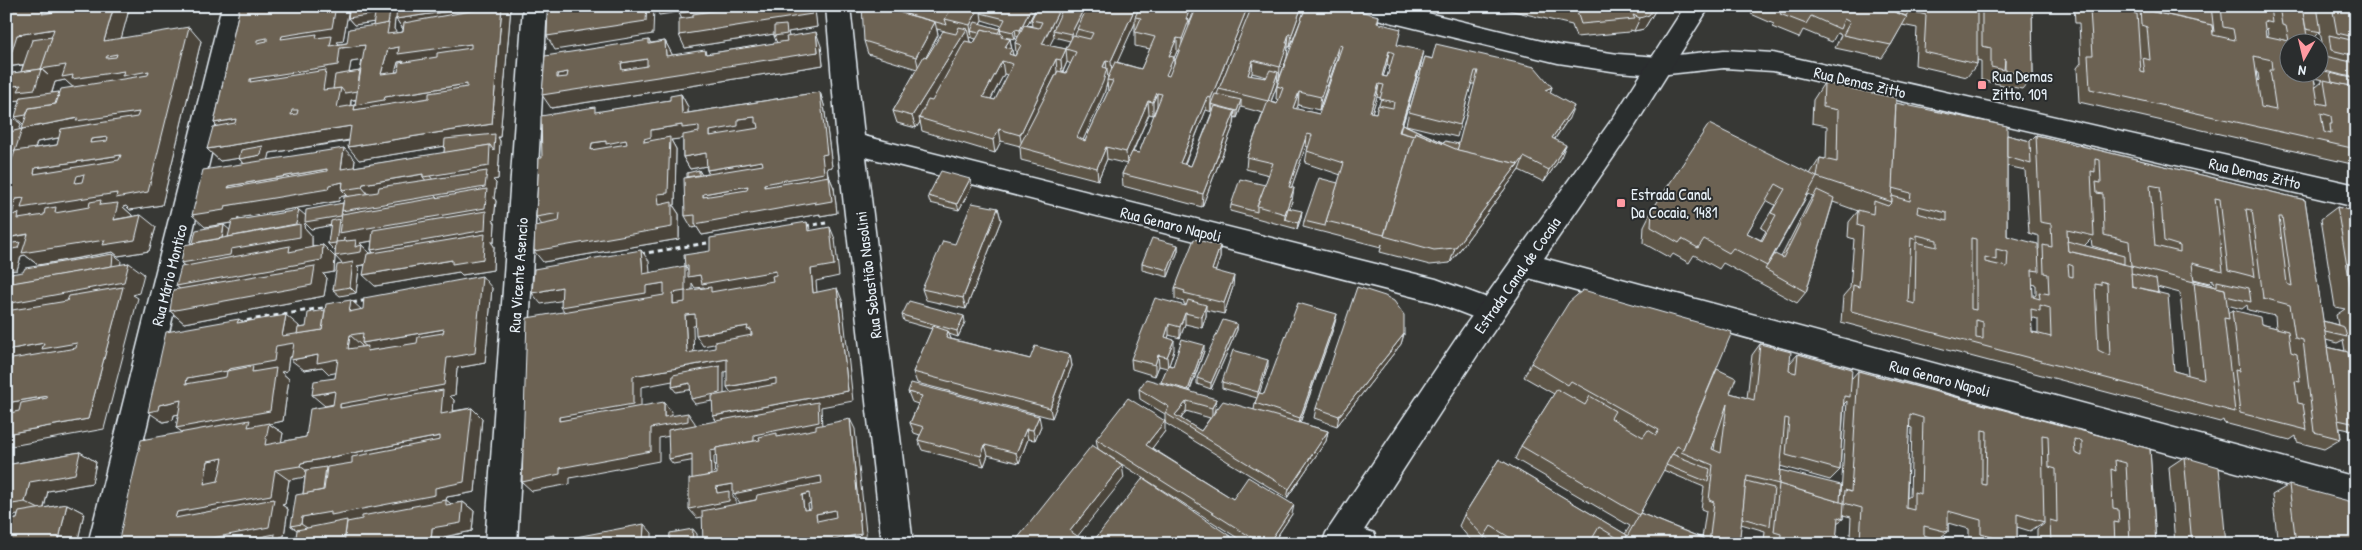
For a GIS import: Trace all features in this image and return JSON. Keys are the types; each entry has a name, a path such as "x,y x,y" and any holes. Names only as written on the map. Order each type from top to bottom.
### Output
{"street":[{"name":"Rua Mário Montico","path":"103,544 234,6"},
{"name":"Rua Vicente Asencio","path":"501,544 536,6"},
{"name":"Rua Sebastião Nasolini","path":"838,6 850,143 862,217 898,544"},
{"name":"Rua Demas Zitto","path":"1361,6 1558,54 1618,63 1659,66 1724,59 1773,62 2356,196"},
{"name":"Estrada Canal de Cocaia","path":"1347,541 1491,312 1525,265 1698,6"},
{"name":"Rua Genaro Napoli","path":"850,143 1436,292 1491,312"},
{"name":"Rua Genaro Napoli","path":"1525,265 2356,491"}],"building":[{"path":"6,6 45,6 42,14 60,11 62,6 114,6 104,41 189,27 148,192 116,198 117,193 21,208 24,198 16,199 12,215 19,213 18,219 44,215 45,209 56,207 55,213 89,207 90,202 101,200 100,205 118,203 114,220 141,215 135,240 103,245 105,240 22,253 28,234 6,238 6,177 15,151 57,145 61,129 137,117 139,112 76,121 78,118 22,129 29,108 56,104 61,89 148,75 149,71 122,76 124,71 72,79 73,75 62,77 66,65 41,69 54,29 17,35 12,51 6,52","holes":["117,54 116,57 106,58 107,56","108,137 107,141 90,143 91,139","121,155 119,160 34,174 35,168","84,174 82,182 75,183 77,176"]},
{"path":"240,6 336,6 332,28 282,36 281,39 317,34 316,38 332,36 330,46 347,43 349,29 389,23 387,34 403,32 404,23 476,10 477,7 396,19 397,6 502,6 492,124 348,147 351,126 207,149 213,127 235,123 236,119 214,123","holes":["267,38 267,41 257,43 257,40","471,44 471,48 437,53 437,57 399,63 398,72 381,74 388,49 399,47 398,54","365,45 355,105 337,108 341,88 323,90 326,70 250,82 250,79 338,65 340,48","467,84 467,87 429,93 429,98 354,110 355,105 384,100 385,97","292,110 298,110 297,114 291,115"]},
{"path":"350,6 371,6 370,8 375,14 348,18"},
{"path":"548,6 647,6 646,21 547,36"},
{"path":"679,6 721,6 679,13"},
{"path":"742,6 811,6 812,14 679,35 679,19 693,17 693,14"},
{"path":"862,6 876,6 935,22 916,57 864,41"},
{"path":"903,6 934,6 949,10 953,6 945,19 947,25 899,12"},
{"path":"953,6 980,6 970,25 945,19"},
{"path":"985,6 1032,6 1020,30 1015,29 1013,32 1000,29 1005,19 981,13"},
{"path":"1038,6 1061,6 1042,44 1066,49 1061,60 1056,59 1020,135 999,129 993,140 919,118 928,100 932,101 965,41 974,43 982,29 1003,34 1001,37 1010,39 1005,47 1012,49 1009,54 1015,56 1021,45 1015,43 1024,25 1039,28 1042,22 1031,20","holes":["1002,61 1013,64 995,100 983,97"]},
{"path":"1064,6 1085,6 1071,34 1053,30"},
{"path":"1088,6 1136,6 1111,61 1106,60 1103,67 1107,68 1103,82 1077,137 1085,141 1113,81 1107,80 1115,62 1141,69 1155,37 1135,32 1141,18 1135,17 1140,6 1191,6 1186,19 1189,20 1182,39 1177,38 1169,56 1174,57 1166,75 1169,76 1197,6 1248,6 1211,98 1207,97 1180,163 1191,166 1215,106 1235,111 1203,194 1122,174 1132,152 1139,153 1162,94 1157,93 1153,102 1148,101 1126,152 1106,147 1097,168 1019,147 1058,71 1066,73 1076,52 1066,49 1073,35 1090,39 1093,33 1077,29"},
{"path":"1252,6 1302,6 1292,34 1289,34 1280,67 1253,60 1248,75 1266,78 1270,70 1278,72 1268,101 1219,89"},
{"path":"1306,6 1328,11 1330,6 1339,6 1379,16 1377,23 1401,29 1397,45 1424,51 1399,132 1414,136 1384,235 1326,221 1344,163 1307,151 1312,135 1307,134 1289,187 1294,188 1285,214 1257,206 1273,163 1247,157 1268,101 1277,104 1283,88 1277,86","holes":["1339,45 1342,46 1319,114 1293,108 1299,92 1321,97","1389,51 1394,53 1387,77 1382,76","1379,84 1384,85 1380,99 1394,102 1393,108 1378,105 1376,113 1370,112"]},
{"path":"1553,6 1655,6 1649,15 1640,18 1633,15 1635,19 1581,24 1577,12"},
{"path":"1771,6 1880,6 1907,17 1891,45 1843,35 1850,22 1844,19 1840,29 1811,16 1806,24 1780,14 1782,11"},
{"path":"1880,6 1912,6 1906,16"},
{"path":"1912,6 1977,6 1977,64 1924,52 1926,15 1910,11"},
{"path":"1982,6 2032,6 2033,76 2005,70 2005,59 2004,70 1991,67 1991,48 1982,46"},
{"path":"2086,6 2113,6 2114,9 2137,14 2141,72 2145,73 2143,58 2150,60 2147,27 2141,25 2140,9 2212,25 2213,35 2235,40 2233,29 2223,27 2221,6 2270,6 2272,23 2264,21 2266,36 2280,39 2280,82 2315,82 2318,103 2328,105 2324,82 2330,81 2356,87 2356,149 2090,89 2088,55 2093,55 2090,10 2086,9","holes":["2254,56 2272,60 2273,70 2270,70 2276,110 2261,107","2321,113 2331,116 2332,124 2330,124 2331,134 2324,132"]},
{"path":"2113,6 2134,6 2134,13 2114,9"},
{"path":"2142,6 2211,6 2214,32 2212,25 2142,9"},
{"path":"2279,6 2302,6 2306,32 2287,32 2286,26 2282,25"},
{"path":"2302,6 2317,6 2321,32 2306,29"},
{"path":"2332,6 2355,6 2356,56 2331,50 2330,35 2351,40 2350,36 2337,33"},
{"path":"390,12 388,23 373,26 375,14"},
{"path":"975,22 1000,29 998,33 982,29 979,33 971,31"},
{"path":"786,25 787,34 774,36 774,26"},
{"path":"959,27 967,29 912,116 893,111 924,56 927,57 943,31 956,34"},
{"path":"816,32 818,52 542,95 545,56 649,40 649,44 665,41 666,56 705,50 706,54 787,41 786,37","holes":["647,59 647,66 622,70 621,63","568,72 567,77 557,78 557,74"]},
{"path":"52,37 41,69 21,72 32,40"},
{"path":"1436,44 1535,67 1552,87 1545,90 1574,106 1552,138 1566,145 1549,170 1524,157 1516,168 1518,164 1457,150 1478,71 1475,71 1460,125 1409,112 1425,57 1432,59"},
{"path":"2330,57 2356,63 2356,78 2330,72"},
{"path":"41,69 35,89 18,91 21,85 6,87 6,74"},
{"path":"360,71 357,91 345,93 341,88 333,89 335,75"},
{"path":"2330,73 2356,79 2356,87 2332,82"},
{"path":"1824,83 1896,98 1892,202 1817,177 1820,158 1837,162 1838,110 1823,107"},
{"path":"59,92 55,104 29,108 26,115 15,117 21,97"},
{"path":"820,92 827,154 822,155 824,173 764,184 764,187 829,176 832,201 815,204 816,202 695,224 695,215 685,216 684,178 763,165 762,161 707,170 706,153 683,157 683,135 699,132 699,126 682,128 682,125 651,130 651,137 644,139 644,142 670,137 668,193 658,194 659,205 672,202 672,227 534,251 535,226 559,221 560,213 536,217 539,158 542,158 541,116 595,107 595,112 670,100 670,96 681,94 682,114","holes":["755,117 755,123 758,123 759,128 710,136 710,131 738,126 738,119","626,140 627,144 591,150 592,143 606,141 606,144","748,186 747,190 703,197 703,194"]},
{"path":"1215,94 1241,100 1237,111 1211,104"},
{"path":"1896,103 2007,126 2007,236 2038,244 2039,271 2032,270 2033,297 2040,299 2039,292 2049,294 2048,274 2044,273 2043,245 2052,247 2051,224 2040,222 2036,135 2305,200 2341,439 2314,432 2303,340 2295,338 2290,305 2263,298 2252,210 2246,209 2255,277 2228,270 2220,199 2215,198 2223,271 2192,263 2194,282 2225,289 2229,319 2224,318 2235,412 1851,311 1853,285 1859,287 1863,227 1857,225 1858,210 1873,214 1874,201 1888,206 1892,202 1892,196 1910,201 1911,193 1892,188","holes":["2095,159 2100,160 2101,183 2096,182 2097,193 2103,194 2104,235 2129,241 2131,266 2068,251 2067,230 2094,236 2091,171 2095,172","2150,185 2160,187 2164,241 2180,246 2180,252 2155,246","1918,206 1947,213 1947,221 1917,213","2279,217 2282,217 2292,286 2287,284","1917,235 1937,240 1937,247 1916,242 1915,304 1908,302 1911,238 1917,240","1971,238 1976,239 1976,310 1971,309","1996,249 2008,252 2007,267 1985,262 1985,257 1996,260","2068,264 2073,266 2073,277 2069,276","2131,266 2194,282 2204,379 2174,371 2168,295 2132,286","2101,281 2107,283 2110,356 2098,350 2095,284 2101,285","2040,305 2050,308 2051,337 2032,332 2031,309 2040,311","1976,320 1983,322 1983,339 1976,338"]},
{"path":"1402,124 1444,143 1445,141 1459,144 1457,150 1415,132 1414,136 1400,132"},
{"path":"1709,124 1817,177 1767,266 1733,248 1729,253 1704,239 1698,248 1682,239 1679,243 1651,227 1652,210","holes":["1776,184 1785,189 1771,213 1776,215 1762,241 1747,233"]},
{"path":"22,129 15,151 6,152 6,133"},
{"path":"1415,132 1458,150 1518,164 1455,248 1434,250 1384,236"},
{"path":"495,134 494,151 490,145 444,153 445,139"},
{"path":"2007,135 2030,141 2031,164 2007,157"},
{"path":"490,145 489,166 423,177 423,174 363,184 362,187 342,190 343,182 329,185 328,189 225,206 224,210 192,215 203,170 344,148 341,169","holes":["327,169 327,171 228,188 229,186"]},
{"path":"263,146 261,155 239,159 241,150"},
{"path":"699,170 699,175 687,177 687,173"},
{"path":"487,171 485,187 342,211 344,197 378,192 379,187"},
{"path":"941,171 970,179 957,204 928,196"},
{"path":"1319,178 1338,183 1325,226 1304,221"},
{"path":"1240,179 1265,185 1257,206 1257,212 1231,205"},
{"path":"487,189 485,208 339,233 342,214"},
{"path":"1817,190 1834,198 1806,292 1765,269 1775,254 1783,258"},
{"path":"343,203 341,216 305,222 306,210"},
{"path":"972,203 998,208 963,298 922,289 943,241 955,244"},
{"path":"2337,207 2356,212 2356,297 2352,296"},
{"path":"1288,208 1302,211 1298,223 1285,219"},
{"path":"299,210 296,224 228,237 232,221"},
{"path":"486,211 485,230 371,250 373,230"},
{"path":"339,219 336,243 328,244 331,221"},
{"path":"807,222 808,231 830,227 834,265 811,269 813,293 837,288 848,391 713,416 712,396 776,384 776,378 727,387 727,359 633,376 633,404 559,417 559,421 664,402 664,417 688,413 688,421 651,428 651,451 560,468 560,474 522,482 527,318 664,295 664,283 646,286 646,293 561,307 562,287 532,293 534,269 641,250 643,274 685,266 684,255 710,251 710,238","holes":["685,266 688,266 688,277 700,275 702,284 776,271 776,275 772,276 773,281 711,292 711,287 685,291","685,291 685,302 673,304 673,293","695,314 696,335 748,326 747,330 751,329 752,335 715,342 715,348 687,353 685,315"]},
{"path":"300,224 300,237 231,249 230,255 181,263 184,245"},
{"path":"224,225 222,238 193,243 196,230"},
{"path":"485,234 483,259 452,264 452,260 363,275 367,254"},
{"path":"1152,238 1178,245 1168,270 1142,263"},
{"path":"1194,239 1220,246 1212,270 1234,276 1224,303 1184,293 1185,291 1175,288"},
{"path":"356,240 355,247 362,245 361,252 335,256 336,242"},
{"path":"2067,241 2124,256 2124,264 2068,251"},
{"path":"20,242 18,248 12,249 8,263 6,263 6,244"},
{"path":"323,245 322,260 176,286 181,267 290,246 289,252"},
{"path":"113,254 112,266 8,284 10,274 23,272 25,268"},
{"path":"353,262 350,287 333,290 337,265"},
{"path":"129,263 124,282 6,304 6,284"},
{"path":"315,266 312,285 170,311 173,290"},
{"path":"2131,273 2156,279 2158,292 2132,286"},
{"path":"482,276 475,353 447,358 444,385 340,404 340,408 443,390 441,414 472,408 464,482 435,488 435,495 331,515 331,512 302,517 301,524 291,526 296,495 324,490 327,467 352,463 352,457 440,440 440,436 301,463 300,466 275,470 271,495 177,512 175,518 274,499 269,527 182,544 118,544 141,440 250,420 248,427 269,423 265,445 306,437 310,409 333,405 335,391 312,395 314,381 335,378 338,359 317,363 318,355 291,360 294,343 276,346 274,361 229,369 227,371 253,366 252,372 276,368 270,411 176,428 181,400 159,405 158,410 148,412 166,332 239,319 237,323 286,315 282,336 322,330 326,304 351,300 349,312 363,309 364,298","holes":["444,329 443,333 418,337 417,343 367,351 368,346 348,349 350,335 363,333 362,343","227,371 226,377 186,384 187,378","223,458 218,481 204,484 208,461"]},
{"path":"2194,280 2217,286 2217,281 2249,288 2251,302 2226,296 2225,289 2194,282"},
{"path":"123,287 88,419 6,434 6,414 19,411 21,403 47,398 48,396 6,403 6,360 76,348 77,343 42,349 44,343 6,350 6,311 67,301 69,296"},
{"path":"1357,287 1394,301 1404,315 1404,334 1339,416 1316,408"},
{"path":"1583,290 1732,332 1683,449 1677,446 1639,515 1521,446 1557,389 1585,405 1590,396 1615,411 1611,418 1643,437 1648,430 1656,435 1659,430 1571,381 1568,385 1531,363 1569,302"},
{"path":"1155,298 1186,306 1188,300 1206,305 1202,317 1185,313 1180,327 1169,324 1165,337 1174,340 1167,357 1158,355 1155,365 1131,359"},
{"path":"909,301 964,316 957,331 902,315"},
{"path":"1298,303 1337,314 1300,418 1255,403 1259,393 1264,394"},
{"path":"2353,304 2356,305 2356,319"},
{"path":"325,310 322,330 297,334 298,328 306,327 308,313"},
{"path":"2232,310 2260,317 2261,324 2288,331 2291,352 2297,354 2300,382 2295,381 2298,403 2303,404 2307,430 2240,413 2235,370 2239,371"},
{"path":"1223,320 1237,324 1211,383 1197,378"},
{"path":"2323,321 2344,327 2347,337 2325,332"},
{"path":"933,326 948,331 946,338 1030,359 1035,346 1070,355 1050,408 913,372"},
{"path":"2352,330 2356,331 2356,353 2355,353"},
{"path":"1182,339 1204,345 1188,390 1161,382 1168,365 1173,366"},
{"path":"1760,344 1791,352 1789,371 1796,373 1798,354 1852,369 1850,397 1844,396 1840,470 1786,455 1789,419 1785,418 1779,484 1747,476 1739,544 1709,544 1714,502 1709,500 1713,465 1681,452 1717,369 1736,378 1730,393 1754,400","holes":["1727,404 1721,453 1712,449"]},
{"path":"2327,347 2348,352 2356,404 2356,424 2338,420"},
{"path":"1233,350 1268,360 1258,392 1222,382"},
{"path":"720,366 720,393 691,399 690,383 672,387 673,375"},
{"path":"1858,371 2150,449 2156,544 2130,544 2126,463 2115,460 2116,471 2111,469 2113,508 2118,509 2119,523 2114,522 2115,544 2051,544 2050,520 2057,522 2056,469 2049,467 2048,436 2042,435 2044,522 2017,514 2017,544 1981,534 1981,520 1948,511 1948,532 1924,526 1924,535 1942,542 1942,544 1850,544 1851,537 1860,540 1862,508 1844,503 1845,490 1851,492","holes":["1910,414 1923,418 1921,494 1914,492 1914,510 1906,508","1982,430 1987,431 1986,485 1982,484","2074,439 2082,441 2082,456 2075,453"]},
{"path":"1146,379 1216,399 1212,408 1187,401 1175,415 1201,431 1223,401 1328,431 1289,489 1165,413 1169,407 1139,389"},
{"path":"911,383 1039,416 1033,430 1026,429 1016,453 985,445 981,456 918,440 924,427 910,423 922,396 908,392"},
{"path":"1128,398 1165,421 1146,445 1233,499 1248,477 1294,505 1268,544 1262,544 1096,439"},
{"path":"818,402 819,422 754,435 754,441 716,448 716,450 710,451 711,475 692,479 692,454 669,459 668,430"},
{"path":"850,419 861,534 828,541 828,544 814,544 820,542 820,539 799,544 703,544 702,511 756,500 757,495 822,483 821,476 733,494 733,484 716,487 717,493 729,491 729,501 689,509 689,479 717,474 716,448 760,440 759,437 777,433 777,437 816,429 816,426","holes":["809,493 811,509 804,510 802,495","835,510 836,517 817,521 816,514"]},
{"path":"1092,445 1122,465 1070,531 1089,544 1013,544"},
{"path":"80,452 75,474 30,482 25,502 6,505 6,465"},
{"path":"1672,454 1710,469 1708,482 1666,465"},
{"path":"2184,457 2219,467 2226,544 2192,544"},
{"path":"1499,459 1627,535 1624,542 1599,527 1592,539 1600,544 1516,544 1517,542 1491,526 1484,537 1464,515"},
{"path":"326,467 323,490 303,494 306,470"},
{"path":"1780,470 1841,485 1840,502 1779,484"},
{"path":"1143,478 1242,544 1091,544"},
{"path":"1746,481 1774,488 1770,526 1742,518"},
{"path":"1779,484 1844,503 1843,519 1838,517 1836,544 1780,544 1781,534 1774,532"},
{"path":"2289,485 2356,503 2356,544 2296,544"},
{"path":"446,500 446,505 463,502 461,523 432,528 431,544 344,544 347,522 362,519 362,516"},
{"path":"67,504 58,544 6,544 6,521 17,519 19,512"},
{"path":"1640,513 1704,539 1704,544 1623,544"},
{"path":"347,520 344,543 295,544 297,530"},
{"path":"644,524 643,544 519,544 519,542 554,535 555,541"},
{"path":"693,529 692,543 689,539 669,543 670,533"},
{"path":"275,534 274,544 224,544"},
{"path":"1942,536 1968,544 1942,544"},
{"path":"689,539 689,544 665,544"}],"place":[{"name":"Rua Demas Zitto, 109","path":"1982,85"},
{"name":"Estrada Canal Da Cocaia, 1481","path":"1621,203"}]}
